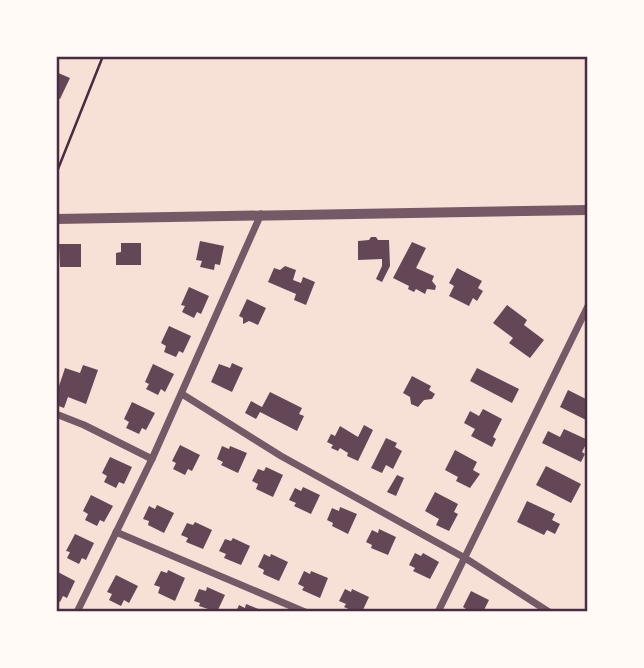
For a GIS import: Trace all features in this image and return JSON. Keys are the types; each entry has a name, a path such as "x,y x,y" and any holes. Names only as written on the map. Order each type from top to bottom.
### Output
{"street":[{"path":"56,219 588,209"},
{"path":"77,612 152,459 261,214"},
{"path":"438,612 588,306"},
{"path":"182,394 281,456 465,558 549,612"},
{"path":"56,414 152,459"},
{"path":"116,532 305,612"}],"path":[{"path":"56,174 103,56"}],"building":[{"path":"56,72 70,78 60,99 56,97"},
{"path":"371,237 389,240 390,266 382,282 376,279 382,259 358,260 358,241 369,240"},
{"path":"200,241 224,246 220,265 215,264 214,270 200,267 202,261 196,260"},
{"path":"412,242 426,248 416,268 434,276 432,281 436,286 435,290 427,289 425,294 416,289 414,292 408,289 409,286 393,278"},
{"path":"121,243 141,243 141,265 116,265 116,253 121,252"},
{"path":"59,244 81,244 81,267 60,267"},
{"path":"285,266 296,270 293,280 301,283 303,277 315,282 306,305 294,300 296,294 268,282 274,268 280,270"},
{"path":"457,268 482,281 478,288 483,291 477,301 473,298 469,306 449,296 454,286 449,283"},
{"path":"189,287 209,296 201,314 197,312 194,318 182,312 185,306 181,305"},
{"path":"247,299 266,308 258,325 249,321 243,324 243,318 239,316"},
{"path":"507,305 527,320 524,325 544,340 530,358 509,343 513,338 493,323"},
{"path":"169,326 191,336 183,353 179,351 176,357 164,352 166,346 161,343"},
{"path":"232,363 243,368 232,392 211,382 219,364 230,368"},
{"path":"153,364 174,374 165,392 161,389 158,395 146,389 149,384 145,382"},
{"path":"83,365 98,370 86,404 68,397 64,408 56,405 56,395 65,368 80,373"},
{"path":"477,368 519,389 512,403 470,381"},
{"path":"412,376 431,386 429,390 435,394 432,399 424,400 418,407 411,404 410,397 403,393"},
{"path":"568,390 588,400 588,421 560,407"},
{"path":"270,392 302,408 299,414 304,416 297,431 260,412 256,419 245,413 251,401 262,407"},
{"path":"132,402 155,413 146,430 142,428 139,434 126,428 129,422 124,419"},
{"path":"483,409 502,419 493,437 496,439 492,447 471,436 475,429 464,423 470,411 479,416"},
{"path":"364,425 373,430 358,461 347,456 348,453 340,448 338,451 331,448 333,445 327,442 331,434 335,436 340,426 358,437"},
{"path":"564,429 588,440 581,462 542,443 548,431 560,437"},
{"path":"386,438 397,443 395,447 402,451 393,469 386,465 382,473 371,468"},
{"path":"180,445 200,455 192,471 188,469 185,475 173,469 176,463 172,461"},
{"path":"222,446 229,449 230,446 247,453 238,473 221,465 223,462 217,459"},
{"path":"455,450 477,462 473,470 480,474 470,488 456,481 458,477 445,470"},
{"path":"110,457 132,467 124,484 119,482 116,488 104,482 107,476 102,473"},
{"path":"546,466 581,484 571,503 536,485"},
{"path":"266,467 283,475 273,497 256,489 258,484 252,481 258,469 264,471"},
{"path":"397,475 404,478 396,496 387,492"},
{"path":"303,487 320,495 311,514 294,506 296,503 289,500 295,488 301,491"},
{"path":"435,492 458,504 454,512 458,514 449,531 436,525 439,519 425,511"},
{"path":"91,495 113,506 104,522 100,520 97,526 85,520 88,514 83,511"},
{"path":"527,501 555,514 552,520 560,524 555,534 547,530 544,535 517,522"},
{"path":"157,505 174,513 164,533 148,525 149,521 143,519 149,506 155,509"},
{"path":"340,507 357,514 348,534 332,526 333,523 327,520 332,508 339,511"},
{"path":"195,522 212,530 203,549 186,542 188,538 181,535 187,523 193,525"},
{"path":"379,529 396,537 388,555 371,548 372,545 366,542 372,530 378,533"},
{"path":"75,534 94,543 86,560 82,558 79,564 67,558 70,552 66,551"},
{"path":"233,538 250,546 241,565 224,558 226,554 219,551 225,539 231,541"},
{"path":"415,553 421,556 423,553 439,562 430,579 413,571 415,568 409,565"},
{"path":"264,554 270,557 271,554 288,562 279,581 263,574 264,570 258,567"},
{"path":"168,570 185,578 175,601 158,593 160,587 154,585 161,571 167,573"},
{"path":"56,571 75,581 67,598 63,596 60,602 56,600"},
{"path":"304,571 328,578 320,598 302,590 304,587 298,584"},
{"path":"116,575 138,586 129,603 124,600 121,606 109,600 112,594 107,592"},
{"path":"207,587 225,595 217,612 199,606 200,603 194,601 199,589 206,591"},
{"path":"345,589 351,592 352,589 369,597 362,612 344,607 346,604 339,601"},
{"path":"471,591 489,600 483,612 464,612 466,609 463,607"},
{"path":"246,604 266,612 236,612 239,605 245,608"}]}
